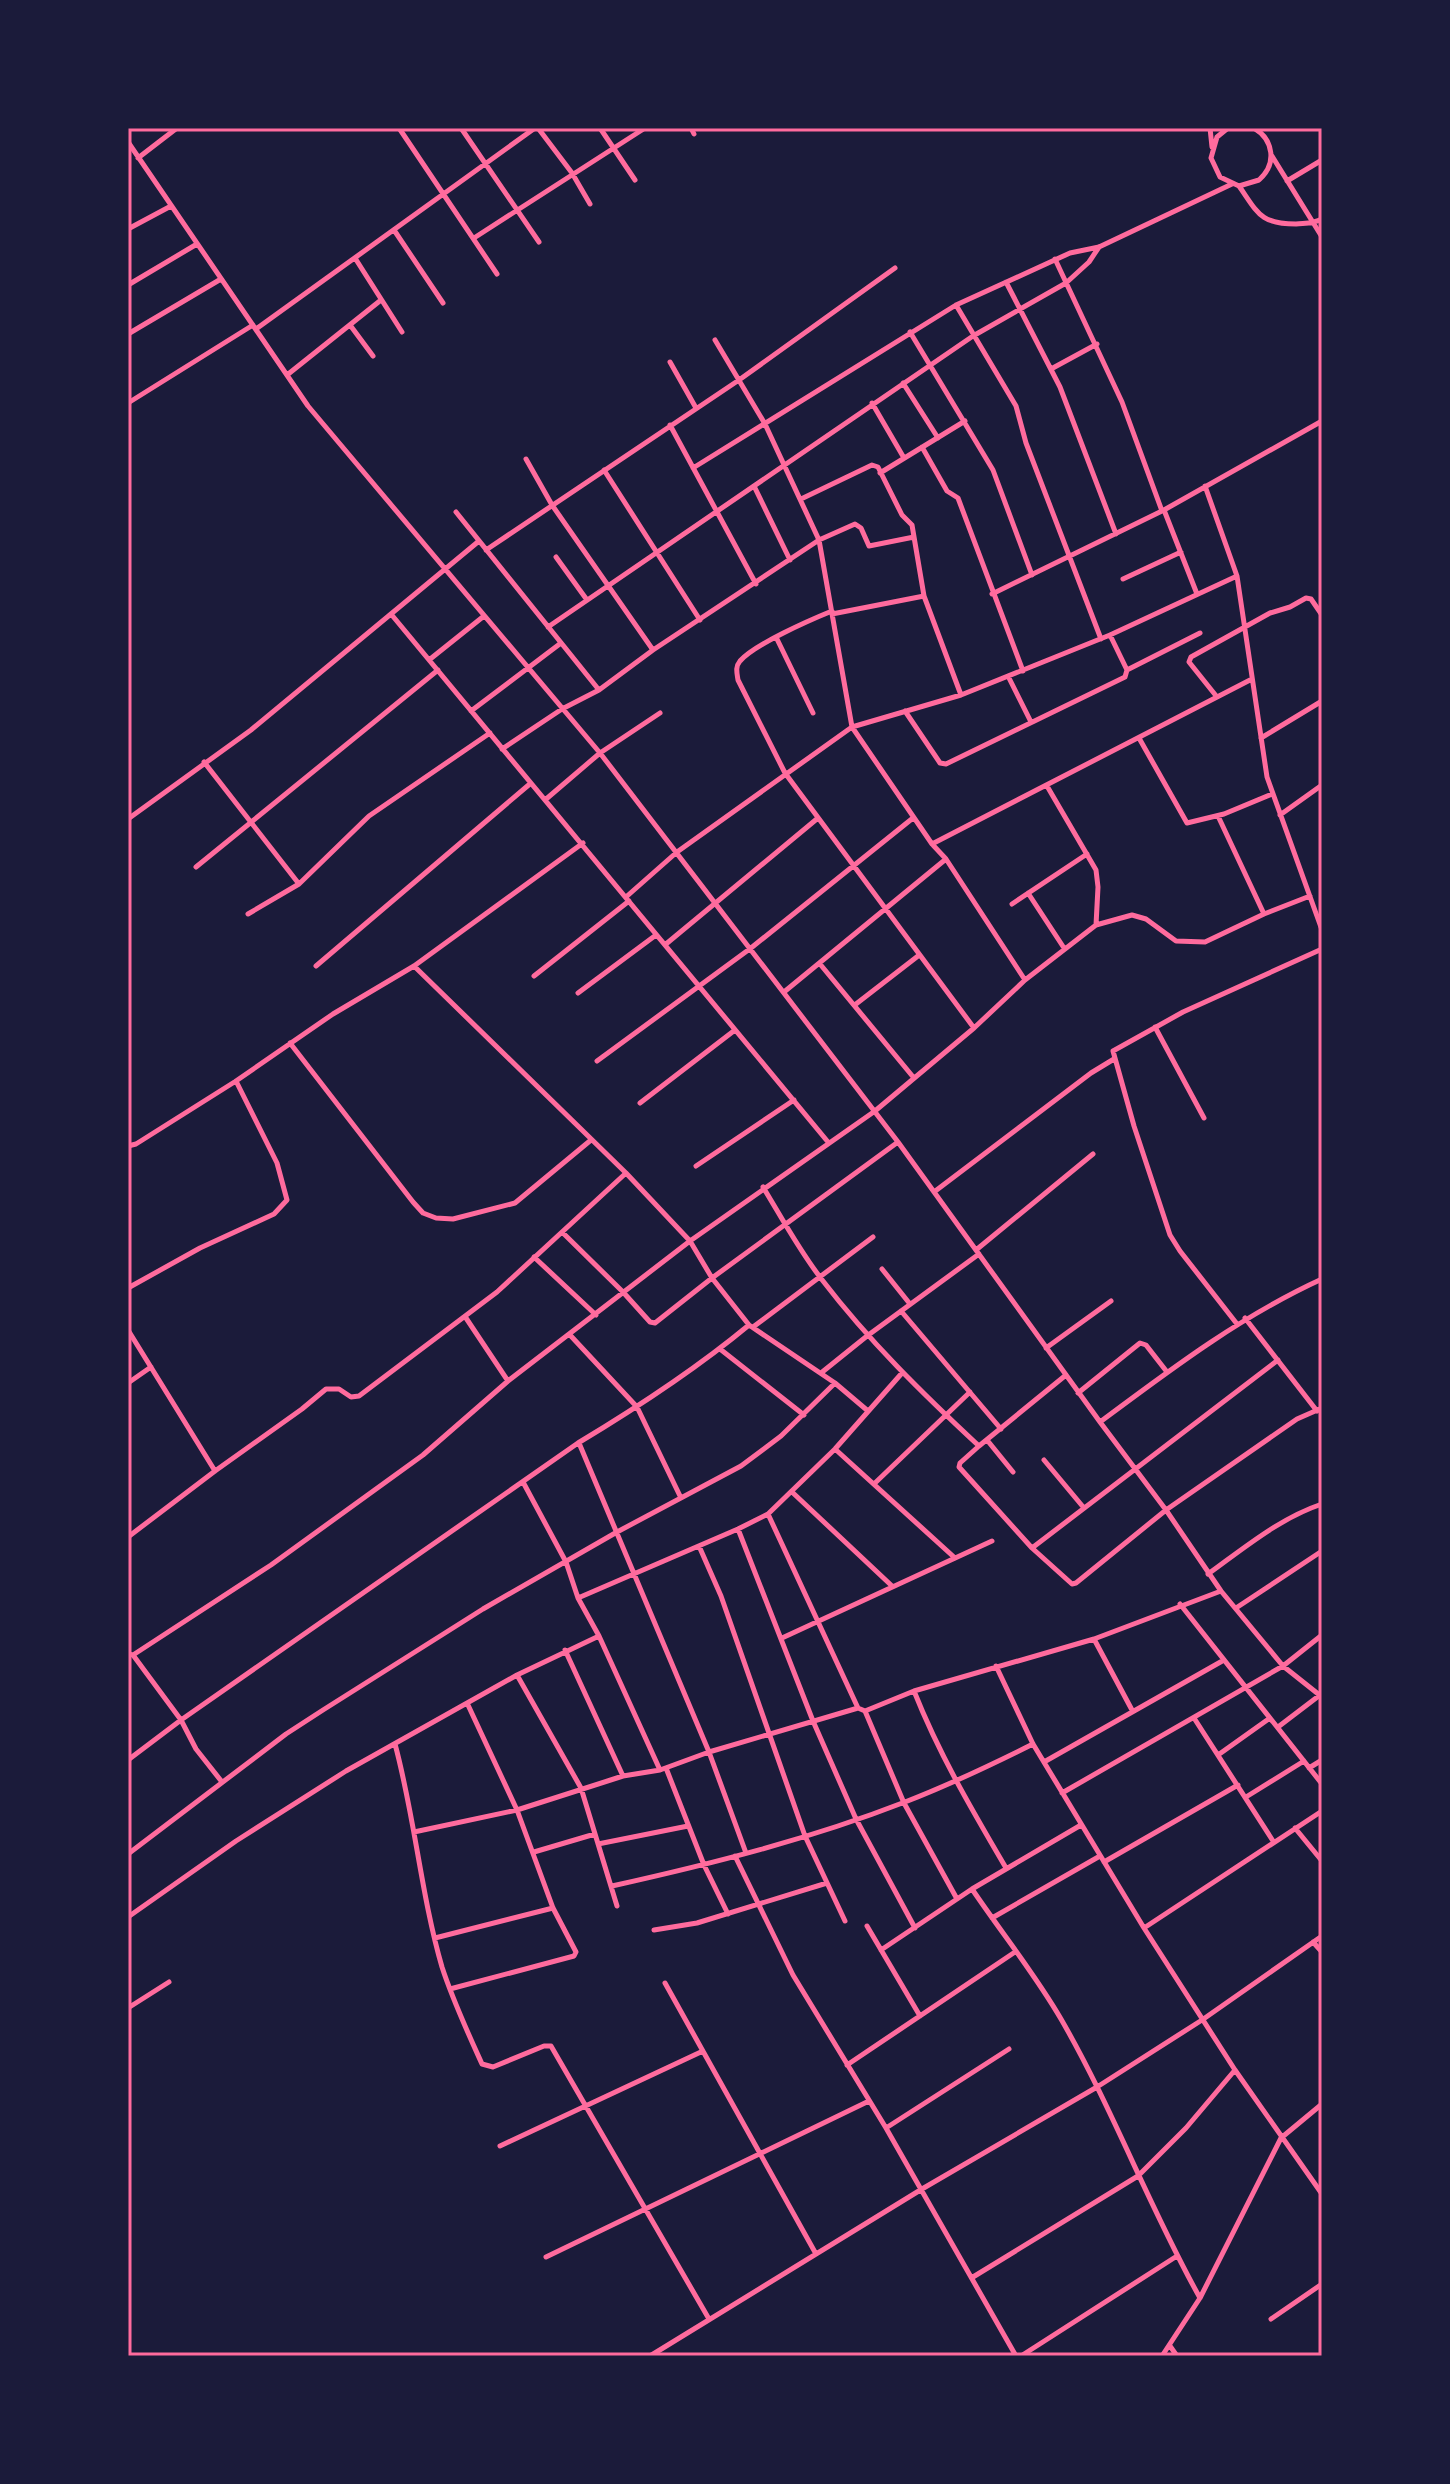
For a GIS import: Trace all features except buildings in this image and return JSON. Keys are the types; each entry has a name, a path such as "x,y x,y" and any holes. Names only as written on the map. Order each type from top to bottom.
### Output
{"street":[{"path":"138,158 177,128"},
{"path":"399,128 497,274"},
{"path":"461,128 539,242"},
{"path":"128,403 254,327 536,128 572,173 590,204"},
{"path":"600,128 635,180"},
{"path":"474,238 645,128"},
{"path":"1210,128 1215,171 1235,185 1258,213 1276,224 1314,223 1322,219"},
{"path":"1212,151 1217,137 1228,128"},
{"path":"1255,128 1266,138 1271,155 1322,237"},
{"path":"128,142 308,406 600,753 898,1142 1166,1510 1208,1574 1283,1666 1321,1696 1278,1727"},
{"path":"693,468 956,305 1055,259 1099,247 1235,185 1253,183 1264,175 1271,155"},
{"path":"1287,181 1322,160"},
{"path":"128,229 171,206"},
{"path":"394,230 443,303"},
{"path":"128,285 197,244"},
{"path":"548,627 716,510 785,467 929,365 1066,283 1089,262 1099,247"},
{"path":"355,258 402,332"},
{"path":"1055,259 1131,423 1197,594"},
{"path":"486,550 739,380 895,268"},
{"path":"128,334 221,279"},
{"path":"1006,282 1068,406 1116,534"},
{"path":"287,375 381,300"},
{"path":"956,305 1016,406 1026,443 1101,639"},
{"path":"350,325 373,356"},
{"path":"910,332 993,470 1032,575"},
{"path":"715,340 765,424 819,540 852,727 932,844 946,859 1025,980"},
{"path":"1051,369 1097,344"},
{"path":"670,362 696,408"},
{"path":"903,383 938,438"},
{"path":"872,403 904,458"},
{"path":"880,473 965,421"},
{"path":"992,594 1163,510 1322,421"},
{"path":"670,425 756,584"},
{"path":"922,447 947,491 958,498 1023,671"},
{"path":"526,459 552,505 653,650"},
{"path":"801,499 872,465 878,467 902,515 912,525 924,596 961,695"},
{"path":"604,470 700,620"},
{"path":"754,486 790,560"},
{"path":"1205,486 1237,576 1272,794 1322,930"},
{"path":"456,512 599,690"},
{"path":"502,749 562,709 599,690 653,650 819,540 855,524 861,528 869,546 914,537"},
{"path":"129,817 251,730 479,541"},
{"path":"1123,579 1181,552"},
{"path":"556,557 587,600"},
{"path":"534,976 627,899 677,852 852,727 961,695 1023,671 1101,639 1237,576"},
{"path":"924,596 832,612 776,637 741,660 736,672 785,773 974,1028"},
{"path":"1217,697 1190,660 1270,613 1306,598 1311,599 1322,615"},
{"path":"391,614 828,1142"},
{"path":"429,660 484,616"},
{"path":"1127,670 1200,633"},
{"path":"905,711 943,764 1125,677 1127,670 1110,635"},
{"path":"776,637 813,713"},
{"path":"471,711 561,643"},
{"path":"196,867 438,670"},
{"path":"1008,676 1031,722"},
{"path":"932,844 1252,679"},
{"path":"1261,738 1322,701"},
{"path":"545,800 600,753 660,713"},
{"path":"248,914 299,884 369,816 490,733"},
{"path":"1139,738 1187,823 1218,816 1272,794"},
{"path":"204,762 299,884"},
{"path":"316,966 531,783"},
{"path":"1280,815 1322,785"},
{"path":"1047,786 1087,854 1098,880 1096,925"},
{"path":"1218,816 1264,914"},
{"path":"666,944 818,818"},
{"path":"597,1061 751,948 914,818"},
{"path":"128,1146 136,1144 236,1081 333,1014 414,966 583,843"},
{"path":"1012,904 1087,854"},
{"path":"784,992 946,859"},
{"path":"1028,893 1064,948"},
{"path":"222,1782 196,1749 181,1720 131,1654 271,1565 423,1455 508,1381 690,1241 875,1111 974,1028 1025,980 1096,925 1132,915 1146,919 1176,941 1205,942 1310,896"},
{"path":"578,993 656,935"},
{"path":"1237,1324 1175,1244 1150,1176 1113,1051 1155,1027 1322,949"},
{"path":"855,1005 918,956"},
{"path":"820,964 914,1078"},
{"path":"414,966 626,1173 690,1241 712,1278 751,1326 835,1383 868,1411"},
{"path":"1155,1027 1204,1118"},
{"path":"640,1103 735,1030"},
{"path":"290,1043 413,1202 423,1213 436,1218 453,1219 515,1203 591,1140"},
{"path":"934,1192 1091,1073 1114,1059"},
{"path":"128,1288 200,1248 274,1214 287,1200 277,1163 236,1081"},
{"path":"696,1166 794,1100"},
{"path":"562,1232 650,1322 655,1323 898,1142"},
{"path":"821,1373 977,1252 1093,1154"},
{"path":"128,1537 326,1389 339,1389 351,1397 359,1396 466,1318 626,1173"},
{"path":"763,1187 820,1278 867,1336 979,1446"},
{"path":"128,1760 578,1443 637,1407 720,1349 873,1237"},
{"path":"534,1257 596,1315"},
{"path":"882,1269 910,1304"},
{"path":"1100,1422 1245,1318 1279,1298 1322,1279"},
{"path":"1046,1348 1111,1301"},
{"path":"901,1311 1001,1429"},
{"path":"466,1318 508,1381"},
{"path":"1066,1375 979,1446 959,1467 1032,1548 1074,1584 1166,1510 1297,1419 1320,1410 1245,1318"},
{"path":"128,1330 215,1471"},
{"path":"570,1335 637,1407 681,1498"},
{"path":"1078,1393 1140,1343 1146,1345 1167,1372"},
{"path":"720,1349 805,1416"},
{"path":"1032,1548 1278,1360"},
{"path":"128,1383 151,1367"},
{"path":"578,1598 768,1514 835,1449 902,1373"},
{"path":"128,1854 323,1710 483,1609 741,1466 805,1416 835,1383"},
{"path":"875,1483 970,1392"},
{"path":"987,1440 1013,1472"},
{"path":"578,1443 709,1752 746,1853"},
{"path":"835,1449 955,1558"},
{"path":"1044,1460 1084,1508"},
{"path":"523,1482 566,1562 578,1598 663,1769 728,1914"},
{"path":"792,1492 892,1586"},
{"path":"1208,1574 1279,1524 1307,1508 1322,1504"},
{"path":"768,1514 904,1803 957,1899"},
{"path":"738,1529 813,1721 856,1819 915,1928"},
{"path":"782,1638 992,1541"},
{"path":"699,1546 717,1585 805,1836 845,1921"},
{"path":"1236,1608 1322,1551"},
{"path":"414,1832 517,1810 623,1776 663,1769 709,1752 1094,1639 1221,1591"},
{"path":"1180,1604 1322,1784"},
{"path":"1062,1793 1283,1666 1322,1635"},
{"path":"128,1917 247,1834 395,1744 517,1675 599,1636"},
{"path":"1094,1639 1132,1710"},
{"path":"565,1650 623,1776"},
{"path":"1044,1762 1224,1660"},
{"path":"996,1666 1033,1744 1144,1928 1235,2070 1322,2194"},
{"path":"517,1675 581,1788 617,1906"},
{"path":"914,1691 955,1781 1006,1868"},
{"path":"450,1989 575,1954 576,1950 553,1908 517,1810 468,1705"},
{"path":"1194,1718 1273,1841"},
{"path":"1218,1755 1270,1718"},
{"path":"395,1744 435,1938 450,1989 484,2067 493,2067 551,2046 709,2319"},
{"path":"612,1886 704,1865 904,1803 1033,1744"},
{"path":"1309,1768 1322,1760"},
{"path":"1246,1797 1304,1761"},
{"path":"992,1918 1238,1785"},
{"path":"1144,1928 1322,1811"},
{"path":"881,1950 972,1889 1081,1825"},
{"path":"598,1844 688,1826"},
{"path":"1295,1828 1322,1861"},
{"path":"534,1852 595,1834"},
{"path":"735,1856 782,1955 1019,2356 1177,2256"},
{"path":"654,1930 728,1914 827,1883"},
{"path":"972,1889 1061,2019 1200,2298"},
{"path":"435,1938 553,1908"},
{"path":"867,1926 920,2016"},
{"path":"650,2356 922,2189 1097,2087 1202,2020 1322,1936"},
{"path":"1313,1942 1322,1952"},
{"path":"847,2065 1015,1952"},
{"path":"128,2008 169,1982"},
{"path":"665,1983 816,2254"},
{"path":"886,2128 1009,2049"},
{"path":"500,2146 703,2051"},
{"path":"973,2277 1138,2176 1186,2128 1235,2070"},
{"path":"546,2257 869,2101"},
{"path":"1162,2356 1200,2298 1281,2138 1322,2104"},
{"path":"1271,2319 1322,2284"},
{"path":"1170,2346 1177,2356"}]}
